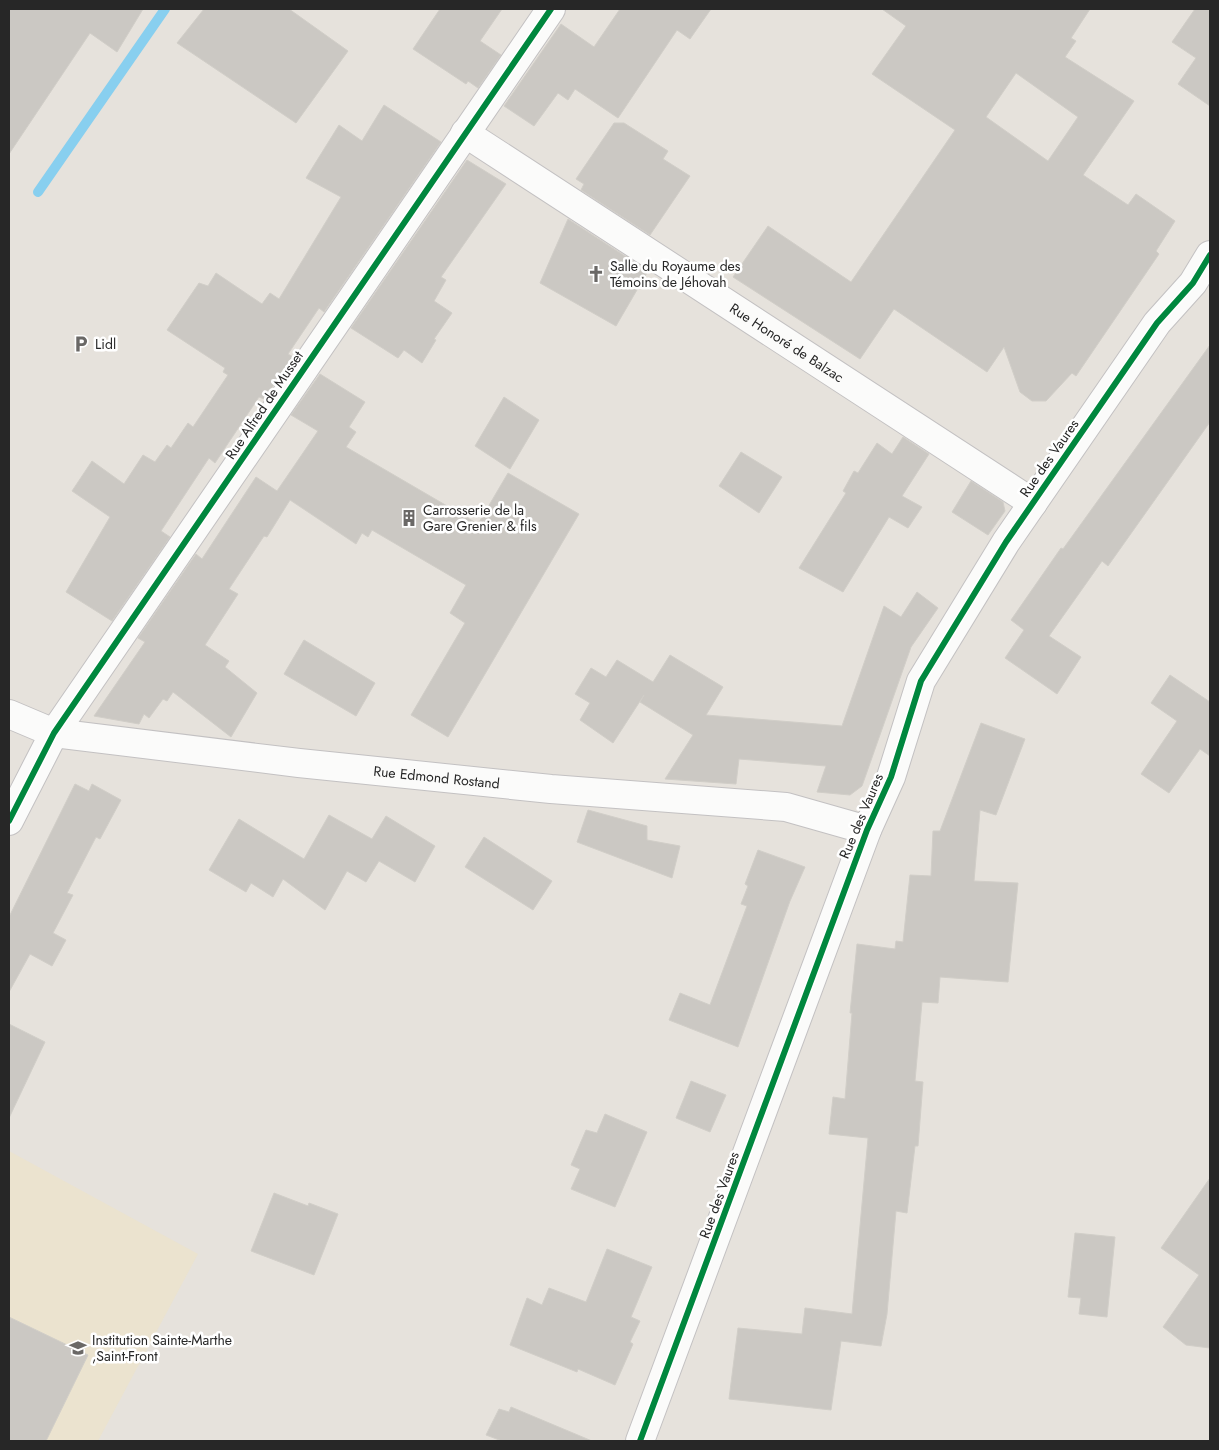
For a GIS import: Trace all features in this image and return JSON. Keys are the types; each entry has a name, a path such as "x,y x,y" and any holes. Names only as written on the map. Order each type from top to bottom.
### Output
{"street":[{"name":"Rue Alfred de Musset","path":"9,821 54,732 550,9"},
{"name":"Rue Honoré de Balzac","path":"465,134 1033,504"},
{"name":"Rue des Vaures","path":"640,1441 867,830 891,777 921,680 1006,542 1158,323 1202,288 1210,256"},
{"name":"Rue Edmond Rostand","path":"9,714 54,732 299,764 551,789 786,807 867,830"}],"shaded area":[{"name":"Institution Sainte-Marthe ,Saint-Front","path":"9,1151 198,1254 98,1441 9,1441"}],"building":[{"path":"9,9 143,9 117,52 90,33 9,154"},
{"path":"204,9 289,9 348,51 296,123 177,43"},
{"path":"440,9 502,9 480,41 501,55 478,88 468,81 466,84 413,49"},
{"path":"620,9 711,9 690,39 677,30 618,118 575,89 568,100 558,93 534,126 504,106 561,24 594,47"},
{"path":"882,9 1090,9 1071,38 1076,41 1065,57 1134,101 1083,175 1128,205 1136,194 1175,221 1156,251 1159,254 1076,376 1072,373 1046,401 1032,401 1020,392 1004,347 987,372 894,309 860,359 733,277 768,226 851,282 955,130 872,74 906,26","holes":["1016,73 1078,117 1048,161 986,117"]},
{"path":"1195,9 1210,9 1210,106 1178,84 1196,58 1172,42"},
{"path":"384,105 441,142 324,312 319,308 288,354 293,357 264,399 259,397 215,463 209,458 161,531 170,537 112,621 66,592 110,517 72,491 92,461 124,484 143,455 155,462 167,445 171,448 188,423 193,427 228,375 223,372 225,368 167,330 199,283 208,286 216,273 262,304 270,293 279,299 341,197 306,178 339,125 362,141"},
{"path":"614,123 624,123 668,151 663,159 690,176 650,235 581,190 584,184 576,179"},
{"path":"467,160 506,184 441,277 446,280 434,301 452,313 434,339 436,340 422,363 404,350 398,358 351,328"},
{"name":"Salle du Royaume des Témoins de Jéhovah","path":"568,219 648,271 616,326 540,283"},
{"path":"1210,345 1210,422 1108,566 1102,561 1049,636 1081,657 1057,694 1005,658 1024,630 1011,620 1061,548 1063,549"},
{"path":"320,374 365,402 349,427 356,432 346,447 478,524 508,473 579,514 448,737 411,715 465,623 450,613 466,585 372,530 368,537 362,533 356,544 290,500 267,537 264,536 229,589 238,594 205,645 229,661 225,667 257,693 231,737 173,692 167,701 163,699 149,718 144,714 139,724 94,716 145,642 138,638 196,554 202,559 256,477 277,491 318,431 291,415"},
{"path":"504,397 539,420 510,469 475,446"},
{"path":"903,437 929,454 902,496 922,507 908,528 889,517 843,592 799,568 846,493 843,491 854,471 858,473 877,443 892,454"},
{"path":"741,452 782,477 759,513 719,486"},
{"path":"971,481 1003,502 1005,511 988,535 952,512"},
{"path":"917,592 938,608 911,647 862,786 850,795 817,792 826,766 739,759 736,784 665,779 693,735 640,702 644,695 613,743 580,720 590,703 575,694 591,668 606,677 617,660 653,682 670,655 723,687 706,715 842,726 884,606 901,617"},
{"path":"304,640 375,683 356,716 284,674"},
{"path":"1170,675 1210,702 1210,756 1200,749 1169,793 1141,774 1177,721 1151,703"},
{"path":"981,723 1025,739 996,815 980,810 974,881 1018,883 1008,982 940,977 938,1003 922,1002 915,1081 923,1082 918,1146 915,1146 907,1213 896,1211 887,1314 881,1346 841,1341 831,1410 729,1399 738,1328 802,1334 805,1308 852,1314 868,1138 829,1134 833,1097 845,1099 852,1013 850,1013 857,944 895,949 896,941 903,942 910,875 931,876 933,831 940,831"},
{"path":"75,784 89,791 92,784 121,800 100,839 96,837 67,893 73,895 53,933 66,940 52,966 30,954 9,992 9,917"},
{"path":"588,810 647,826 647,840 680,846 672,878 577,842"},
{"path":"329,815 372,839 386,816 435,846 415,882 379,861 366,882 347,871 325,910 283,879 273,897 251,883 246,892 209,870 239,819 304,859"},
{"path":"484,837 552,881 533,910 465,867"},
{"path":"758,850 805,867 790,901 738,1047 669,1020 680,993 710,1005 747,906 741,904 748,886 745,884"},
{"path":"9,1024 45,1042 9,1118"},
{"path":"691,1081 726,1095 710,1132 676,1118"},
{"path":"605,1114 647,1132 615,1207 571,1189 580,1169 571,1165 586,1130 597,1133"},
{"path":"1210,1178 1210,1348 1186,1345 1163,1327 1199,1275 1161,1248"},
{"path":"274,1193 308,1206 309,1203 338,1214 314,1275 251,1251"},
{"path":"1075,1233 1115,1237 1107,1317 1079,1314 1081,1298 1068,1297"},
{"path":"607,1249 652,1267 631,1317 640,1321 630,1342 633,1344 615,1385 578,1369 577,1372 510,1345 527,1298 542,1305 549,1288 586,1302"},
{"path":"9,1317 88,1355 46,1441 9,1441"},
{"path":"511,1407 592,1441 502,1441 486,1435 499,1409 509,1412"}],"waterway":[{"path":"38,192 165,9"}],"cycle path":[{"path":"9,821 54,733 551,9"},
{"path":"640,1441 867,830 891,777 921,681 1006,542 1157,323 1193,283 1210,255"}],"place":[{"name":"Salle du Royaume des Témoins de Jéhovah","path":"596,274"},
{"name":"Lidl","path":"81,344"},
{"name":"Carrosserie de la Gare Grenier & fils","path":"409,518"},
{"name":"Institution Sainte-Marthe ,Saint-Front","path":"78,1348"}]}
